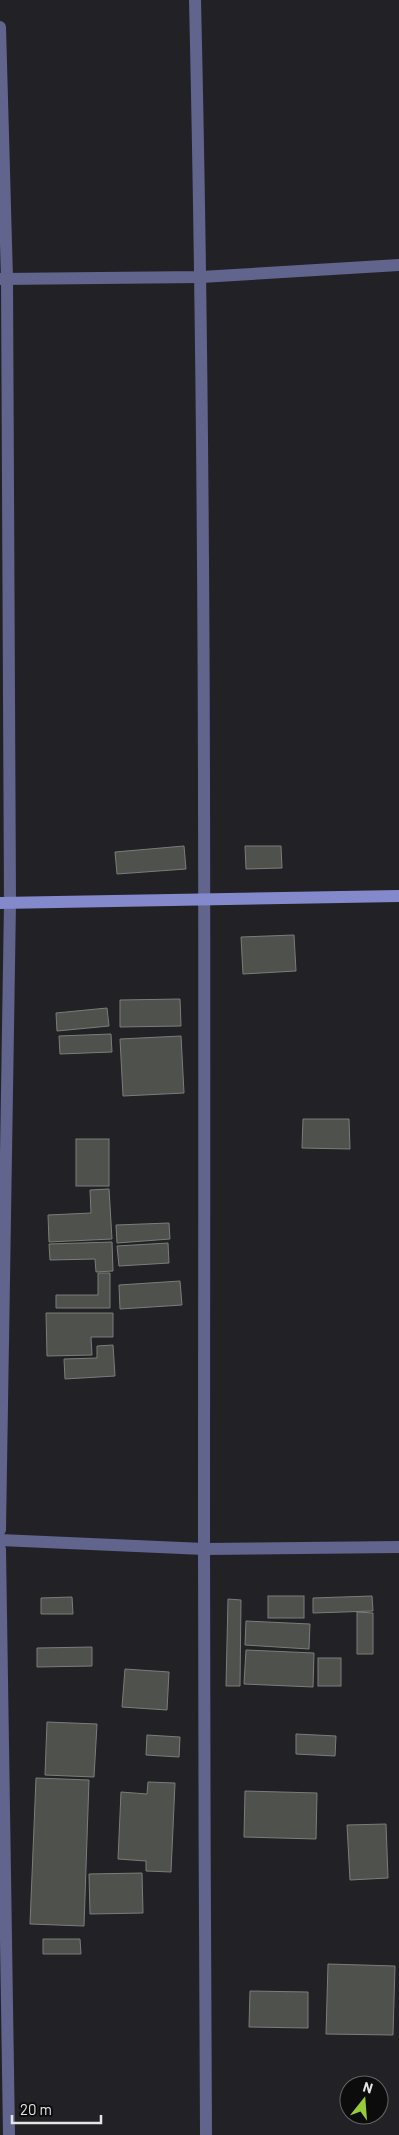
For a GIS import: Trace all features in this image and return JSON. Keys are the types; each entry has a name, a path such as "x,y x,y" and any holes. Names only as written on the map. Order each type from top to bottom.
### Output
{"street":[{"path":"194,0 201,276 205,900 204,1549 206,2135"},
{"path":"0,27 4,279 5,903 0,1530"},
{"path":"4,279 201,276 399,265"},
{"path":"5,903 399,896"},
{"path":"0,1540 204,1549 399,1547"},
{"path":"0,1549 9,2135"}],"building":[{"path":"184,846 186,869 117,874 115,852"},
{"path":"245,846 281,846 282,868 246,869"},
{"path":"294,935 296,971 243,974 241,937"},
{"path":"180,999 181,1026 120,1027 120,1000"},
{"path":"107,1008 109,1026 57,1031 56,1013"},
{"path":"111,1034 112,1052 60,1054 59,1036"},
{"path":"181,1036 184,1093 123,1096 120,1039"},
{"path":"303,1119 349,1119 350,1149 302,1148"},
{"path":"76,1139 109,1139 109,1186 76,1186"},
{"path":"109,1189 112,1239 49,1242 48,1215 91,1213 90,1190"},
{"path":"169,1223 170,1239 117,1243 116,1225"},
{"path":"112,1242 113,1271 96,1272 95,1259 50,1260 49,1244"},
{"path":"168,1243 169,1263 119,1266 117,1246"},
{"path":"98,1273 110,1273 110,1308 56,1308 56,1295 98,1295"},
{"path":"180,1281 182,1305 120,1309 119,1285"},
{"path":"46,1313 113,1313 113,1337 91,1337 92,1355 47,1356"},
{"path":"113,1345 115,1376 65,1379 64,1359 97,1358 97,1346"},
{"path":"268,1596 304,1596 304,1618 268,1618"},
{"path":"372,1596 373,1611 313,1613 313,1598"},
{"path":"72,1597 73,1614 41,1614 41,1598"},
{"path":"228,1599 241,1600 240,1686 226,1686"},
{"path":"357,1612 373,1613 373,1654 357,1654"},
{"path":"246,1621 310,1624 309,1649 245,1645"},
{"path":"92,1647 92,1666 37,1667 37,1648"},
{"path":"246,1650 314,1653 313,1687 244,1684"},
{"path":"318,1658 341,1658 341,1686 318,1686"},
{"path":"125,1669 169,1672 167,1710 122,1707"},
{"path":"47,1722 97,1724 94,1777 45,1775"},
{"path":"296,1734 336,1736 335,1756 296,1754"},
{"path":"147,1735 180,1737 179,1757 146,1755"},
{"path":"36,1778 89,1780 84,1926 30,1924"},
{"path":"148,1782 175,1783 171,1872 146,1871 146,1861 118,1859 121,1792 147,1794"},
{"path":"245,1791 317,1793 316,1839 244,1837"},
{"path":"386,1824 388,1878 350,1880 347,1825"},
{"path":"142,1873 143,1913 90,1914 89,1874"},
{"path":"43,1939 80,1939 81,1954 43,1954"},
{"path":"328,1964 395,1966 393,2035 326,2034"},
{"path":"250,1991 308,1992 308,2028 249,2027"}]}
